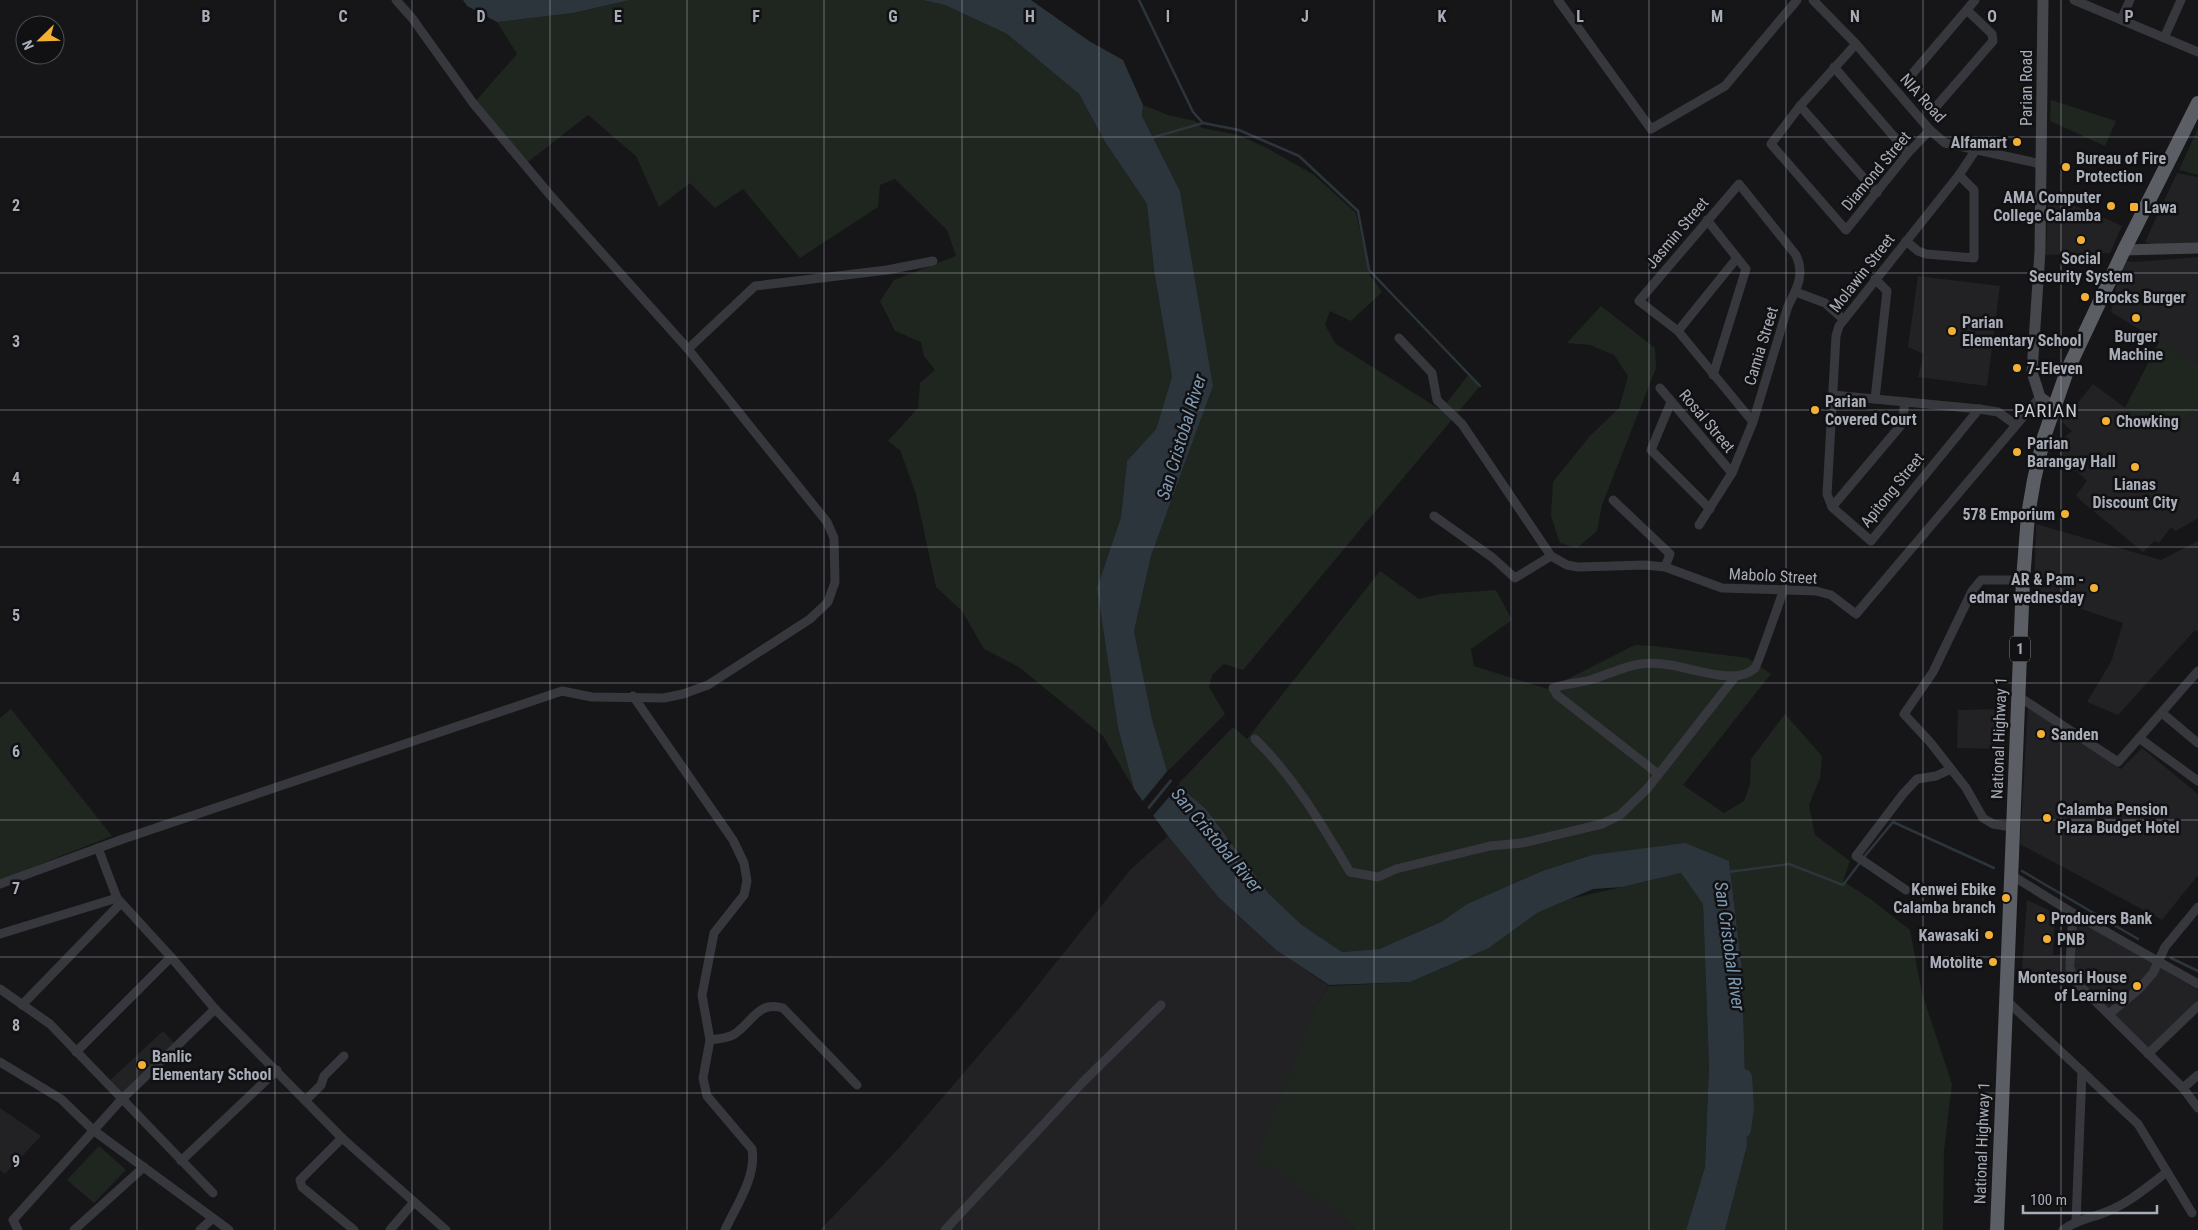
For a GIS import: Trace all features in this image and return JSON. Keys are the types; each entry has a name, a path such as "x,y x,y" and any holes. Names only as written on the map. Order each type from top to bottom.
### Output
{"highway":[{"name":"National Highway 1","path":"1997,1230 2012,827 2023,580 2029,506 2043,442 2067,371 2124,250 2198,104"}],"main road":[{"name":"Parian Road","path":"2040,397 2035,384 2032,366 2040,251 2043,0"},
{"path":"2124,250 2198,248"},
{"path":"2040,397 2054,407"}],"street":[{"path":"0,884 98,848 562,691 592,697 633,696 664,698 683,694 708,684 810,619 828,602 835,582 834,538 827,522 688,349 550,195 469,97 412,18 396,0"},
{"path":"1558,0 1651,129 1725,86 1797,0"},
{"name":"NIA Road","path":"1813,0 1856,44 1930,130 1945,143 2041,164"},
{"path":"1907,80 1975,0"},
{"path":"2076,0 2198,52"},
{"path":"2121,20 2130,0"},
{"path":"2164,38 2181,0"},
{"path":"1934,110 1993,41 1992,34 1967,10"},
{"path":"1856,44 1800,106 1877,193"},
{"path":"1834,67 1908,153"},
{"name":"Diamond Street","path":"1800,106 1771,144 1846,230 1908,153 1930,130"},
{"name":"Molawin Street","path":"1826,494 1836,336 1843,319 1959,175 1975,151"},
{"path":"1906,241 1918,252 1926,254 1974,258 1974,190 1959,175"},
{"name":"Jasmin Street","path":"1678,331 1639,301 1739,184"},
{"name":"Camia Street","path":"1699,525 1732,473 1753,422 1788,306 1796,292 1801,274 1796,256 1739,184"},
{"path":"1707,220 1746,269 1713,375"},
{"path":"1737,258 1678,331 1753,422"},
{"path":"688,349 755,286 887,270 933,261"},
{"path":"1875,279 1887,291 1875,399"},
{"path":"1796,292 1825,303 1843,319"},
{"path":"1399,338 1432,373 1437,400 1449,414 1462,424 1551,556 1515,578 1492,558 1434,516"},
{"name":"Rosal Street","path":"1660,388 1732,473"},
{"path":"1832,395 1998,412 2016,425"},
{"name":"Mabolo Street","path":"1551,556 1568,565 1578,567 1645,565 1665,567 1722,588 1816,591 1831,595 1856,614 2040,397"},
{"path":"1671,402 1651,450 1710,509"},
{"path":"1832,507 1902,424 1905,402"},
{"name":"Apitong Street","path":"1826,494 1832,507 1871,541 1979,409"},
{"path":"1613,500 1670,554 1665,567"},
{"path":"2012,827 1993,824 1984,818 1966,788 1930,742 1904,714 1933,672 1972,591 1981,580 2023,580"},
{"path":"1255,738 1279,762 1320,822 1350,872 1378,877 1396,869 1490,846 1522,843 1602,824 1620,815 1647,789 1657,773 1735,677 1748,672 1756,666 1784,590"},
{"path":"1657,773 1557,695 1553,688 1588,680 1636,663 1650,662 1735,677"},
{"path":"2018,696 2118,762 2198,671"},
{"path":"633,696 733,840 744,863 747,881 744,895 714,933 702,995 710,1040 703,1078 707,1096 752,1149 753,1157 752,1170 725,1230"},
{"path":"2162,713 2198,743"},
{"path":"2139,738 2198,781"},
{"path":"1906,890 1856,856 1902,794 1917,779 1936,776 1951,769"},
{"path":"98,848 119,901 171,957 215,1009 342,1138 446,1230"},
{"path":"2010,875 2072,914 2198,984"},
{"path":"0,934 119,901"},
{"path":"22,1005 119,901"},
{"path":"2109,1014 2139,989 2152,973 2166,947 2198,907"},
{"path":"2072,914 2070,965 2075,981 2183,1088 2198,1108"},
{"path":"76,1052 171,957"},
{"path":"0,989 50,1024 121,1100 213,1193"},
{"path":"2006,1000 2138,1124 2192,1213"},
{"path":"710,1040 733,1035 762,1008 774,1005 783,1008 857,1085"},
{"path":"945,1230 1082,1083 1162,1005"},
{"path":"2148,1054 2198,1006"},
{"path":"18,1230 13,1220 93,1130 121,1100 215,1009"},
{"path":"306,1100 322,1085 324,1076 344,1056"},
{"path":"0,1062 61,1099 93,1130 229,1230"},
{"path":"181,1161 277,1070"},
{"path":"2076,1221 2082,1071"},
{"path":"2183,1088 2198,1075"},
{"path":"342,1138 300,1180 302,1187 354,1230"},
{"path":"74,1230 144,1167"},
{"path":"2063,1230 2076,1221 2104,1213 2128,1201 2167,1172"},
{"path":"390,1230 414,1202"},
{"path":"200,1230 213,1218"}],"shaded area":[{"path":"630,0 923,0 945,5 1007,34 1079,94 1105,142 1147,204 1154,270 1172,377 1156,429 1127,461 1121,517 1097,588 1118,728 1134,789 1103,736 1019,667 984,649 962,611 936,587 916,494 900,450 888,441 918,408 920,383 935,370 924,356 921,342 895,331 880,301 894,280 956,256 947,230 895,179 880,185 878,207 800,258 743,189 715,208 690,183 659,207 636,156 588,115 524,165 473,104 517,54 497,22 573,13"},
{"path":"2051,100 2116,121 2105,146 2050,121"},
{"path":"1143,105 1168,115 1195,121 1202,128 1238,135 1267,148 1314,175 1356,213 1370,275 1382,292 1351,321 1330,311 1325,325 1336,344 1441,410 1469,374 1480,386 1243,670 1224,664 1212,675 1209,687 1225,714 1167,772 1152,719 1134,631 1151,556 1213,386 1180,191 1142,116"},
{"path":"2198,128 2198,175 2179,170"},
{"path":"2177,173 2198,177 2198,243 2154,245 2145,242"},
{"name":"Social Security System","path":"2048,198 2087,210 2122,226 2110,253 2046,255"},
{"path":"2198,257 2198,365 2111,312 2122,261 2135,262"},
{"name":"Parian Elementary School","path":"1918,276 2000,286 1987,386 1918,377 1924,354 1908,347"},
{"path":"1601,306 1655,348 1656,368 1602,505 1597,531 1577,548 1560,543 1551,516 1553,482 1590,436 1619,408 1628,376 1614,355 1590,345 1567,343"},
{"path":"2160,340 2198,365 2198,406 2176,425 2149,421 2125,408"},
{"name":"Lianas Discount City","path":"2093,384 2139,418 2163,425 2176,425 2198,406 2198,518 2176,531 2171,527 2159,543 2154,541 2143,552 2080,500 2076,495 2087,481 2059,453 2068,443 2065,437 2072,431 2062,422"},
{"path":"2036,524 2161,560 2198,541 2198,632 2195,630 2118,715 2087,702 2111,662 2123,623 2034,593"},
{"path":"1380,571 1419,599 1440,594 1496,590 1512,620 1471,649 1474,666 1548,689 1635,645 1748,658 1771,674 1683,785 1724,813 1744,801 1750,784 1751,759 1785,714 1822,756 1820,778 1809,805 1815,835 1850,861 1843,881 1872,900 1910,930 1922,993 1952,1084 1944,1151 1943,1230 1725,1230 1747,1146 1742,970 1729,861 1633,851 1592,855 1542,871 1467,904 1441,922 1379,949 1342,952 1302,925 1269,894 1206,809 1177,785 1233,727 1247,739"},
{"path":"2028,705 2121,769 2142,748 2198,794 2198,875 2162,920 2020,844"},
{"path":"11,709 112,836 0,880 0,718"},
{"path":"2005,709 2005,749 1957,748 1958,710"},
{"path":"1168,836 1219,898 1276,950 1329,986 1317,1005 1344,1218 1356,1230 820,1230 899,1148 1023,1004 1130,870"},
{"path":"1681,873 1703,903 1709,1066 1705,1167 1686,1230 1356,1230 1344,1218 1256,1158 1317,1005 1329,986 1410,982 1489,948 1537,913 1570,899"},
{"name":"Montesori House of Learning","path":"2027,900 2055,913 2053,955 2071,955 2077,917 2198,990 2198,1002 2150,1049 2078,980 2052,982 2052,974 2051,980 2037,983 2022,968"},
{"name":"Banlic Elementary School","path":"163,1031 177,1046 121,1100 106,1084"},
{"path":"0,1108 41,1136 5,1174 0,1170"},
{"path":"99,1146 126,1170 94,1203 67,1180"}],"water":[{"path":"463,0 630,0 573,13 497,22 467,6"},
{"path":"923,0 1031,0 1089,41 1123,60 1143,105 1142,116 1180,191 1213,386 1151,556 1134,631 1152,719 1169,778 1206,809 1269,894 1302,925 1342,952 1379,949 1441,922 1467,904 1542,871 1592,855 1685,843 1729,861 1742,970 1747,1146 1725,1230 1686,1230 1705,1167 1709,1066 1703,904 1681,873 1622,887 1593,889 1537,913 1489,948 1410,982 1329,985 1276,950 1219,898 1168,836 1134,789 1118,728 1097,588 1121,517 1127,461 1156,429 1172,377 1154,270 1147,204 1105,142 1079,94 1007,34 945,5"}],"pier":[{"path":"1169,769 1172,777 1145,810 1141,803"},
{"path":"1174,779 1180,784 1152,817 1147,812"}],"waterway":[{"path":"1139,0 1193,112 1202,122"},
{"path":"1151,138 1203,123 1239,130 1299,156 1358,211 1369,270 1480,386"},
{"path":"1864,857 1893,822 1994,868"},
{"path":"1728,872 1789,864 1843,885 1859,864"},
{"path":"2022,871 2138,939"},
{"path":"2171,958 2198,971"},
{"name":"San Cristobal River","path":"1743,1130 1746,1107 1744,1077"}],"place":[{"name":"Alfamart","path":"2017,142"},
{"name":"Bureau of Fire Protection","path":"2066,167"},
{"name":"AMA Computer College Calamba","path":"2111,206"},
{"name":"Lawa","path":"2134,207"},
{"name":"Social Security System","path":"2081,240"},
{"name":"Brocks Burger","path":"2085,297"},
{"name":"Burger Machine","path":"2136,318"},
{"name":"Parian Elementary School","path":"1952,331"},
{"name":"7-Eleven","path":"2017,368"},
{"name":"Parian Covered Court","path":"1815,410"},
{"name":"Chowking","path":"2106,421"},
{"name":"Parian Barangay Hall","path":"2017,452"},
{"name":"Lianas Discount City","path":"2135,467"},
{"name":"578 Emporium","path":"2065,514"},
{"name":"AR & Pam - edmar wednesday","path":"2094,588"},
{"name":"Sanden","path":"2041,734"},
{"name":"Calamba Pension Plaza Budget Hotel","path":"2047,818"},
{"name":"Kenwei Ebike Calamba branch","path":"2006,898"},
{"name":"Producers Bank","path":"2041,918"},
{"name":"Kawasaki","path":"1989,935"},
{"name":"PNB","path":"2047,939"},
{"name":"Motolite","path":"1993,962"},
{"name":"Montesori House of Learning","path":"2137,986"},
{"name":"Banlic Elementary School","path":"142,1065"}],"district":[{"name":"PARIAN","path":"2046,410"}]}
